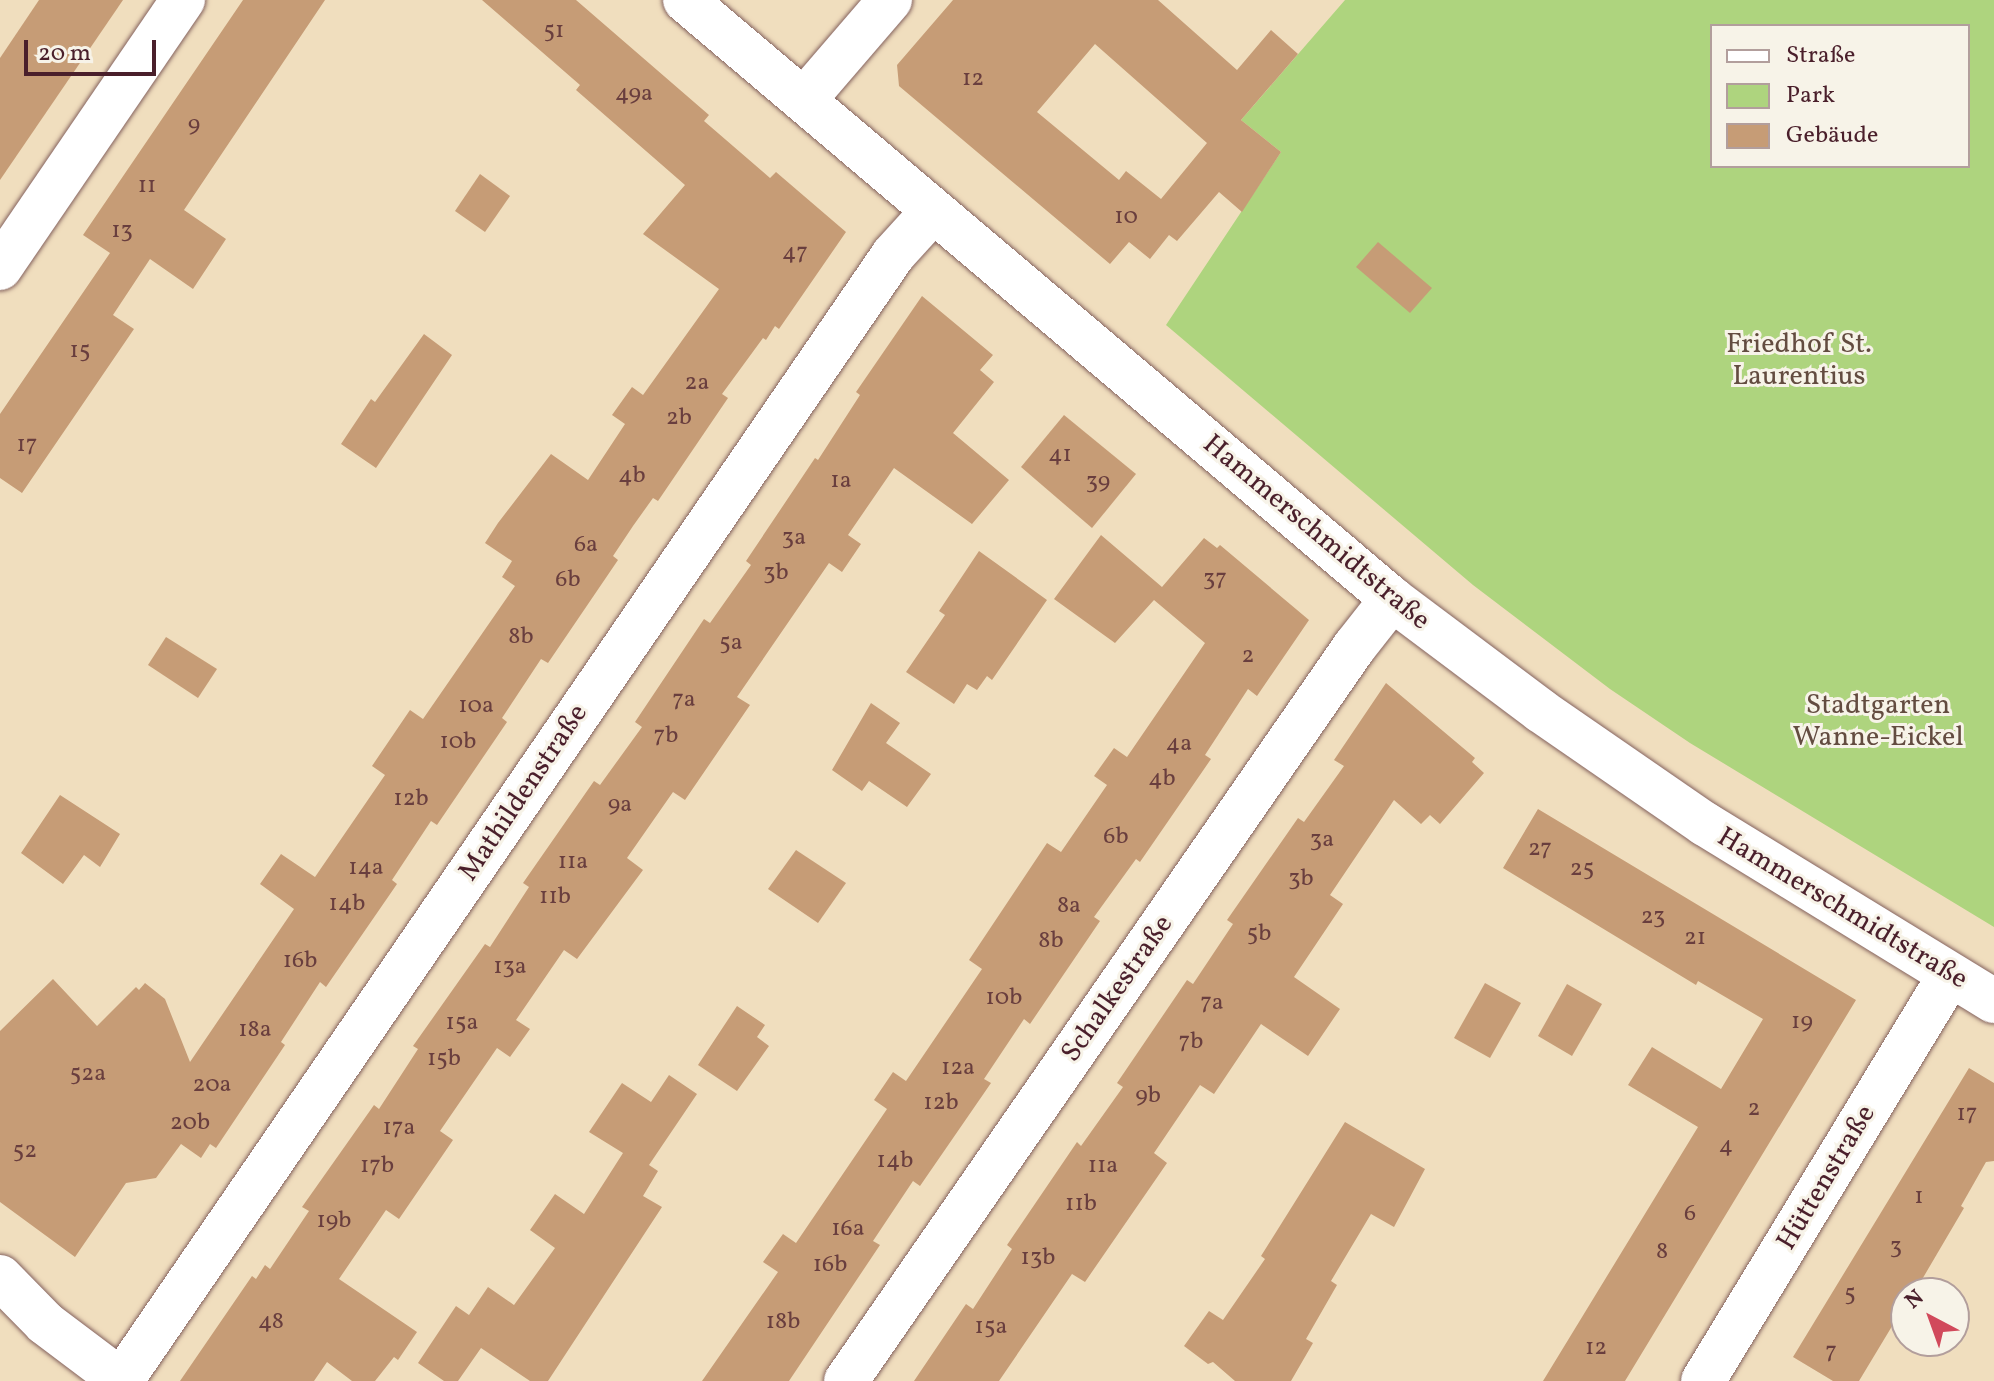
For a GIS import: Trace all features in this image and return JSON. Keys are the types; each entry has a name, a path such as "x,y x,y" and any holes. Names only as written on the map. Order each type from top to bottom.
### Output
{"street":[{"path":"0,268 183,0"},
{"name":"Hammerschmidtstraße","path":"685,0 1392,599 1541,711 1705,824 1994,1001"},
{"path":"804,100 890,0"},
{"name":"Mathildenstraße","path":"122,1381 893,255 933,211"},
{"name":"Schalkestraße","path":"846,1381 1355,646 1392,599"},
{"name":"Hüttenstraße","path":"1703,1381 1950,975"},
{"path":"0,1277 45,1323 122,1381"}],"green space":[{"path":"1345,0 1994,0 1994,927 1690,743 1610,689 1473,585 1166,325 1281,152 1241,120"}],"building":[{"path":"39,0 123,0 0,180 0,58"},
{"path":"243,0 325,0 184,210 226,239 193,289 150,259 113,315 134,329 22,493 0,478 0,414 110,253 83,235"},
{"path":"482,0 576,0 709,115 704,121 770,178 776,172 846,232 779,329 775,326 766,340 763,338 722,394 728,398 658,501 653,498 633,526 613,556 618,560 548,663 541,659 502,718 507,722 437,825 431,821 392,880 397,884 326,987 320,982 281,1042 285,1045 216,1148 210,1144 201,1158 181,1144 156,1178 126,1183 75,1257 0,1202 0,1031 53,979 97,1026 136,987 139,990 145,983 165,999 190,1062 294,909 260,884 281,854 315,877 385,775 372,766 410,710 423,719 515,586 502,577 512,561 485,543 498,523 551,454 588,480 625,424 612,415 632,387 643,395 719,289 643,234 685,185 576,90 580,85"},
{"path":"953,0 1158,0 1237,70 1271,30 1298,54 1241,120 1281,152 1242,212 1219,192 1177,241 1169,235 1150,259 1129,242 1110,264 899,86 897,65","holes":["1095,44 1207,143 1161,199 1126,171 1119,180 1037,112"]},
{"path":"480,174 510,196 485,232 455,211"},
{"path":"1378,242 1432,288 1410,313 1356,267"},
{"path":"922,296 993,355 980,370 994,382 953,433 1009,480 972,524 894,468 848,535 861,544 842,572 829,563 737,697 750,705 685,800 673,792 627,858 643,870 577,959 564,950 516,1020 530,1029 510,1057 497,1048 440,1131 453,1140 399,1219 386,1210 339,1279 417,1332 398,1360 394,1357 375,1381 352,1381 327,1362 314,1381 180,1381 252,1276 256,1279 265,1265 270,1269 309,1211 302,1207 374,1105 379,1109 418,1049 413,1046 485,944 490,947 529,887 523,883 594,781 600,785 642,727 635,722 704,619 710,623 751,565 746,561 815,458 818,460 860,395 856,392"},
{"path":"424,334 452,355 376,468 341,444 371,399 375,402"},
{"path":"1064,415 1136,474 1092,528 1021,467"},
{"path":"1101,535 1162,587 1204,538 1217,548 1220,545 1309,620 1257,696 1248,689 1205,755 1211,759 1140,862 1136,859 1094,917 1100,921 1030,1024 1024,1019 984,1079 991,1083 920,1186 913,1181 873,1241 880,1245 789,1381 702,1381 778,1272 763,1262 783,1234 796,1243 887,1109 874,1100 893,1072 906,1081 982,969 969,960 1047,843 1061,852 1107,785 1094,776 1114,748 1127,757 1205,643 1154,600 1115,643 1054,599"},
{"path":"979,551 1047,600 992,680 987,676 977,690 967,684 954,704 906,672 945,615 939,611"},
{"path":"166,637 217,669 198,698 148,665"},
{"path":"1386,683 1475,758 1472,762 1484,773 1440,824 1430,815 1421,824 1394,800 1330,895 1343,904 1294,977 1340,1009 1308,1056 1261,1024 1214,1094 1200,1085 1154,1153 1167,1163 1085,1282 1072,1274 999,1381 914,1381 966,1304 973,1309 1012,1249 1007,1245 1077,1142 1081,1146 1123,1087 1117,1083 1187,980 1193,984 1233,924 1227,920 1298,818 1304,822 1344,766 1334,760"},
{"path":"871,703 900,723 886,743 931,774 907,807 869,781 862,791 832,770"},
{"path":"60,795 120,834 100,867 84,855 63,884 21,853"},
{"path":"1538,809 1856,1000 1625,1381 1543,1381 1698,1127 1628,1085 1652,1047 1721,1089 1763,1019 1698,981 1696,985 1503,868"},
{"path":"796,850 846,883 818,923 768,889"},
{"path":"1485,983 1521,1003 1490,1058 1454,1038"},
{"path":"1567,984 1602,1004 1572,1056 1538,1036"},
{"path":"737,1006 765,1025 757,1037 769,1046 737,1091 698,1065"},
{"path":"1969,1068 1994,1083 1994,1161 1986,1162 1961,1206 1964,1208 1923,1277 1890,1277 1890,1330 1859,1381 1833,1381 1793,1357"},
{"path":"669,1075 697,1094 649,1165 658,1171 643,1196 662,1207 548,1381 530,1381 481,1348 458,1381 444,1381 418,1363 456,1306 469,1315 488,1287 514,1305 555,1248 530,1230 555,1194 584,1214 623,1153 589,1132 622,1083 651,1102"},
{"path":"1345,1122 1425,1169 1394,1227 1371,1214 1331,1281 1337,1285 1306,1339 1313,1343 1291,1381 1235,1381 1213,1362 1208,1364 1184,1346 1209,1311 1223,1320 1265,1259 1261,1256"}],"park label":[{"name":"Friedhof St. Laurentius","path":"1799,361"},
{"name":"Stadtgarten Wanne-Eickel","path":"1878,722"}]}
